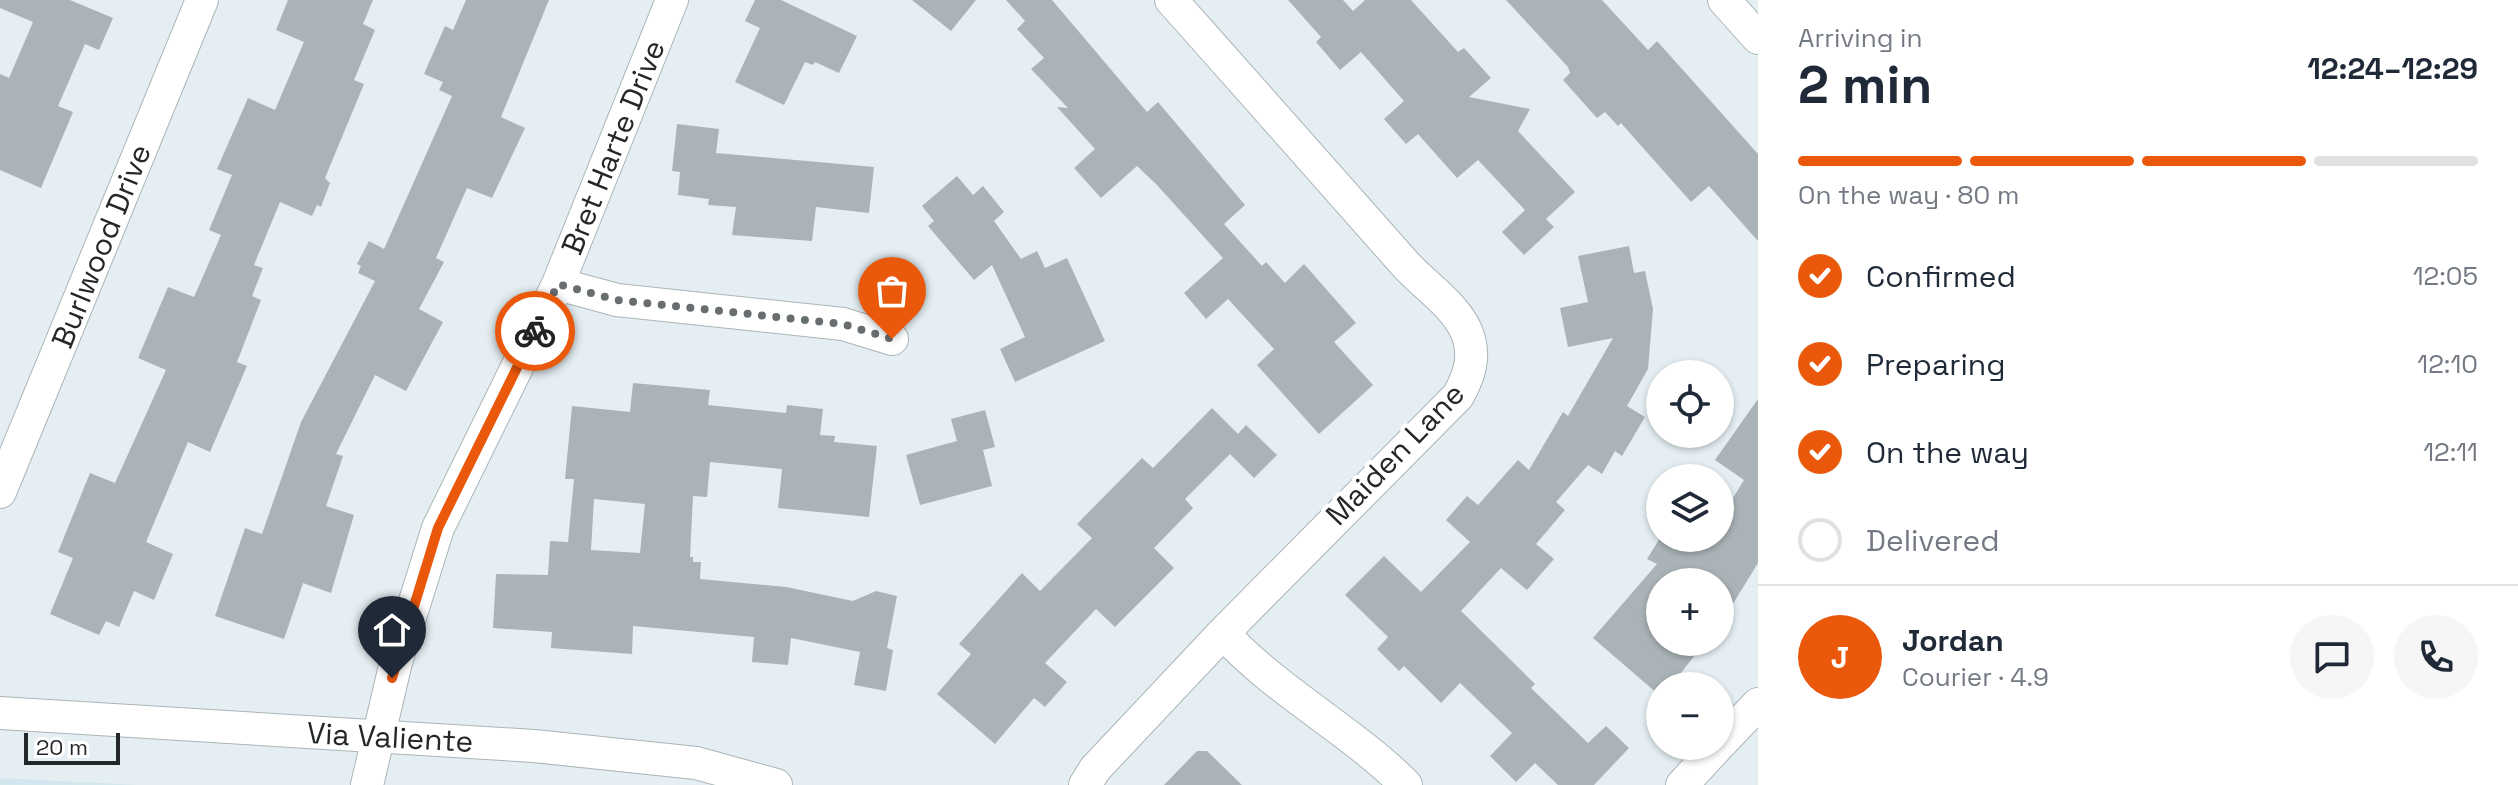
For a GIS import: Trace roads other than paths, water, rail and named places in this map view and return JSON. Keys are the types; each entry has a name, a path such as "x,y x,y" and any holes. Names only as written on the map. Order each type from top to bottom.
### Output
{"street":[{"name":"Burlwood Drive","path":"0,492 202,0"},
{"name":"Bret Harte Drive","path":"367,785 396,662 438,528 558,284 672,0"},
{"name":"Maiden Lane","path":"1085,785 1095,769 1223,633 1458,396 1469,377 1472,359 1469,338 1460,320 1414,274 1171,0"},
{"path":"1724,0 1758,38"},
{"path":"558,284 617,300 843,324 892,339"},
{"path":"1223,633 1252,665 1382,761 1406,785"},
{"path":"1734,729 1758,704"},
{"name":"Via Valiente","path":"0,713 534,746 696,763 776,785"},
{"path":"1682,785 1705,760"}]}
